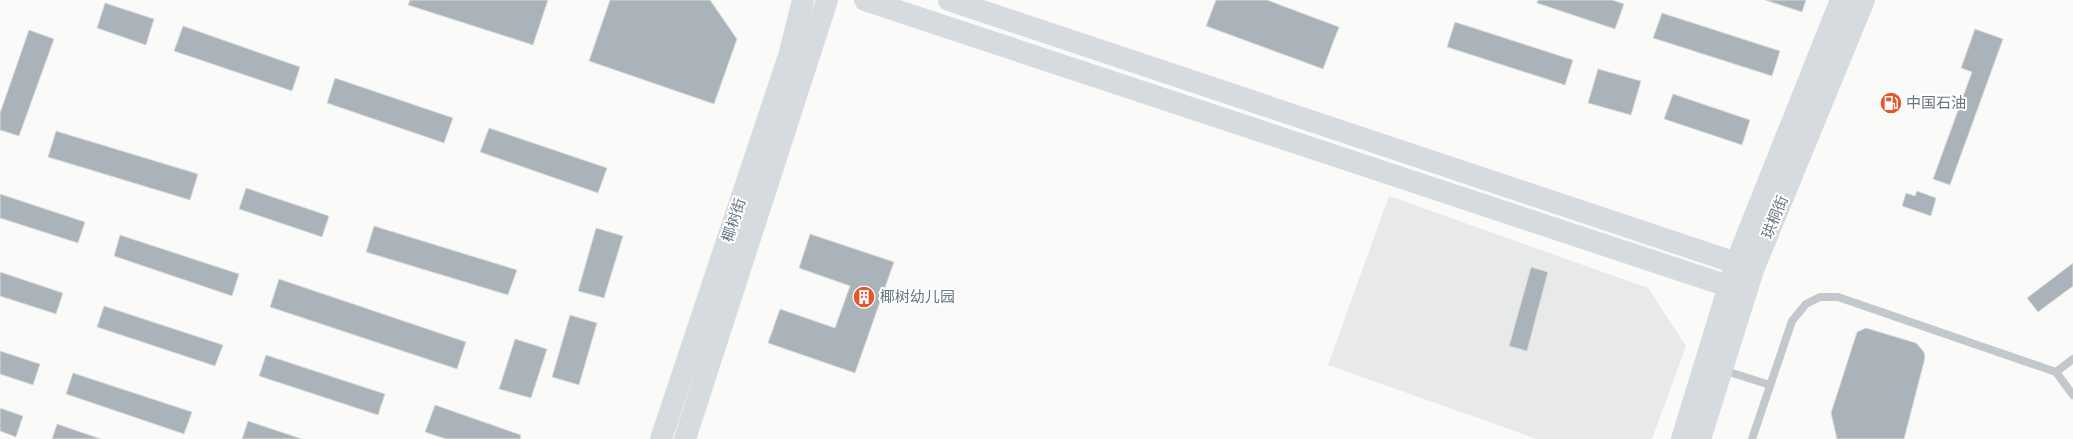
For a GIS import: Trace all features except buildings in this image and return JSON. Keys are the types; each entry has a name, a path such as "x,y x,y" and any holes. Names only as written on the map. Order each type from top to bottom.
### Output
{"street":[{"name":"椰树街","path":"661,439 789,56 803,0"},
{"name":"椰树街","path":"685,439 827,0"},
{"path":"865,0 1737,290"},
{"path":"949,0 1745,267"},
{"name":"珙桐街","path":"1682,439 1841,0"},
{"name":"珙桐街","path":"1745,267 1864,0"},
{"name":"珙桐街","path":"1700,439 1722,369 1737,290"}],"lane":[{"path":"1752,439 1792,321 1806,304 1820,297 1838,297 2056,372 2073,395"},
{"path":"2056,372 2073,359"},
{"path":"1722,369 1770,385"}],"shaded area":[{"path":"1389,196 1648,288 1686,346 1652,439 1537,439 1328,365"}],"place":[{"name":"中国石油","path":"1891,103"},
{"name":"椰树幼儿园","path":"864,297"}]}
